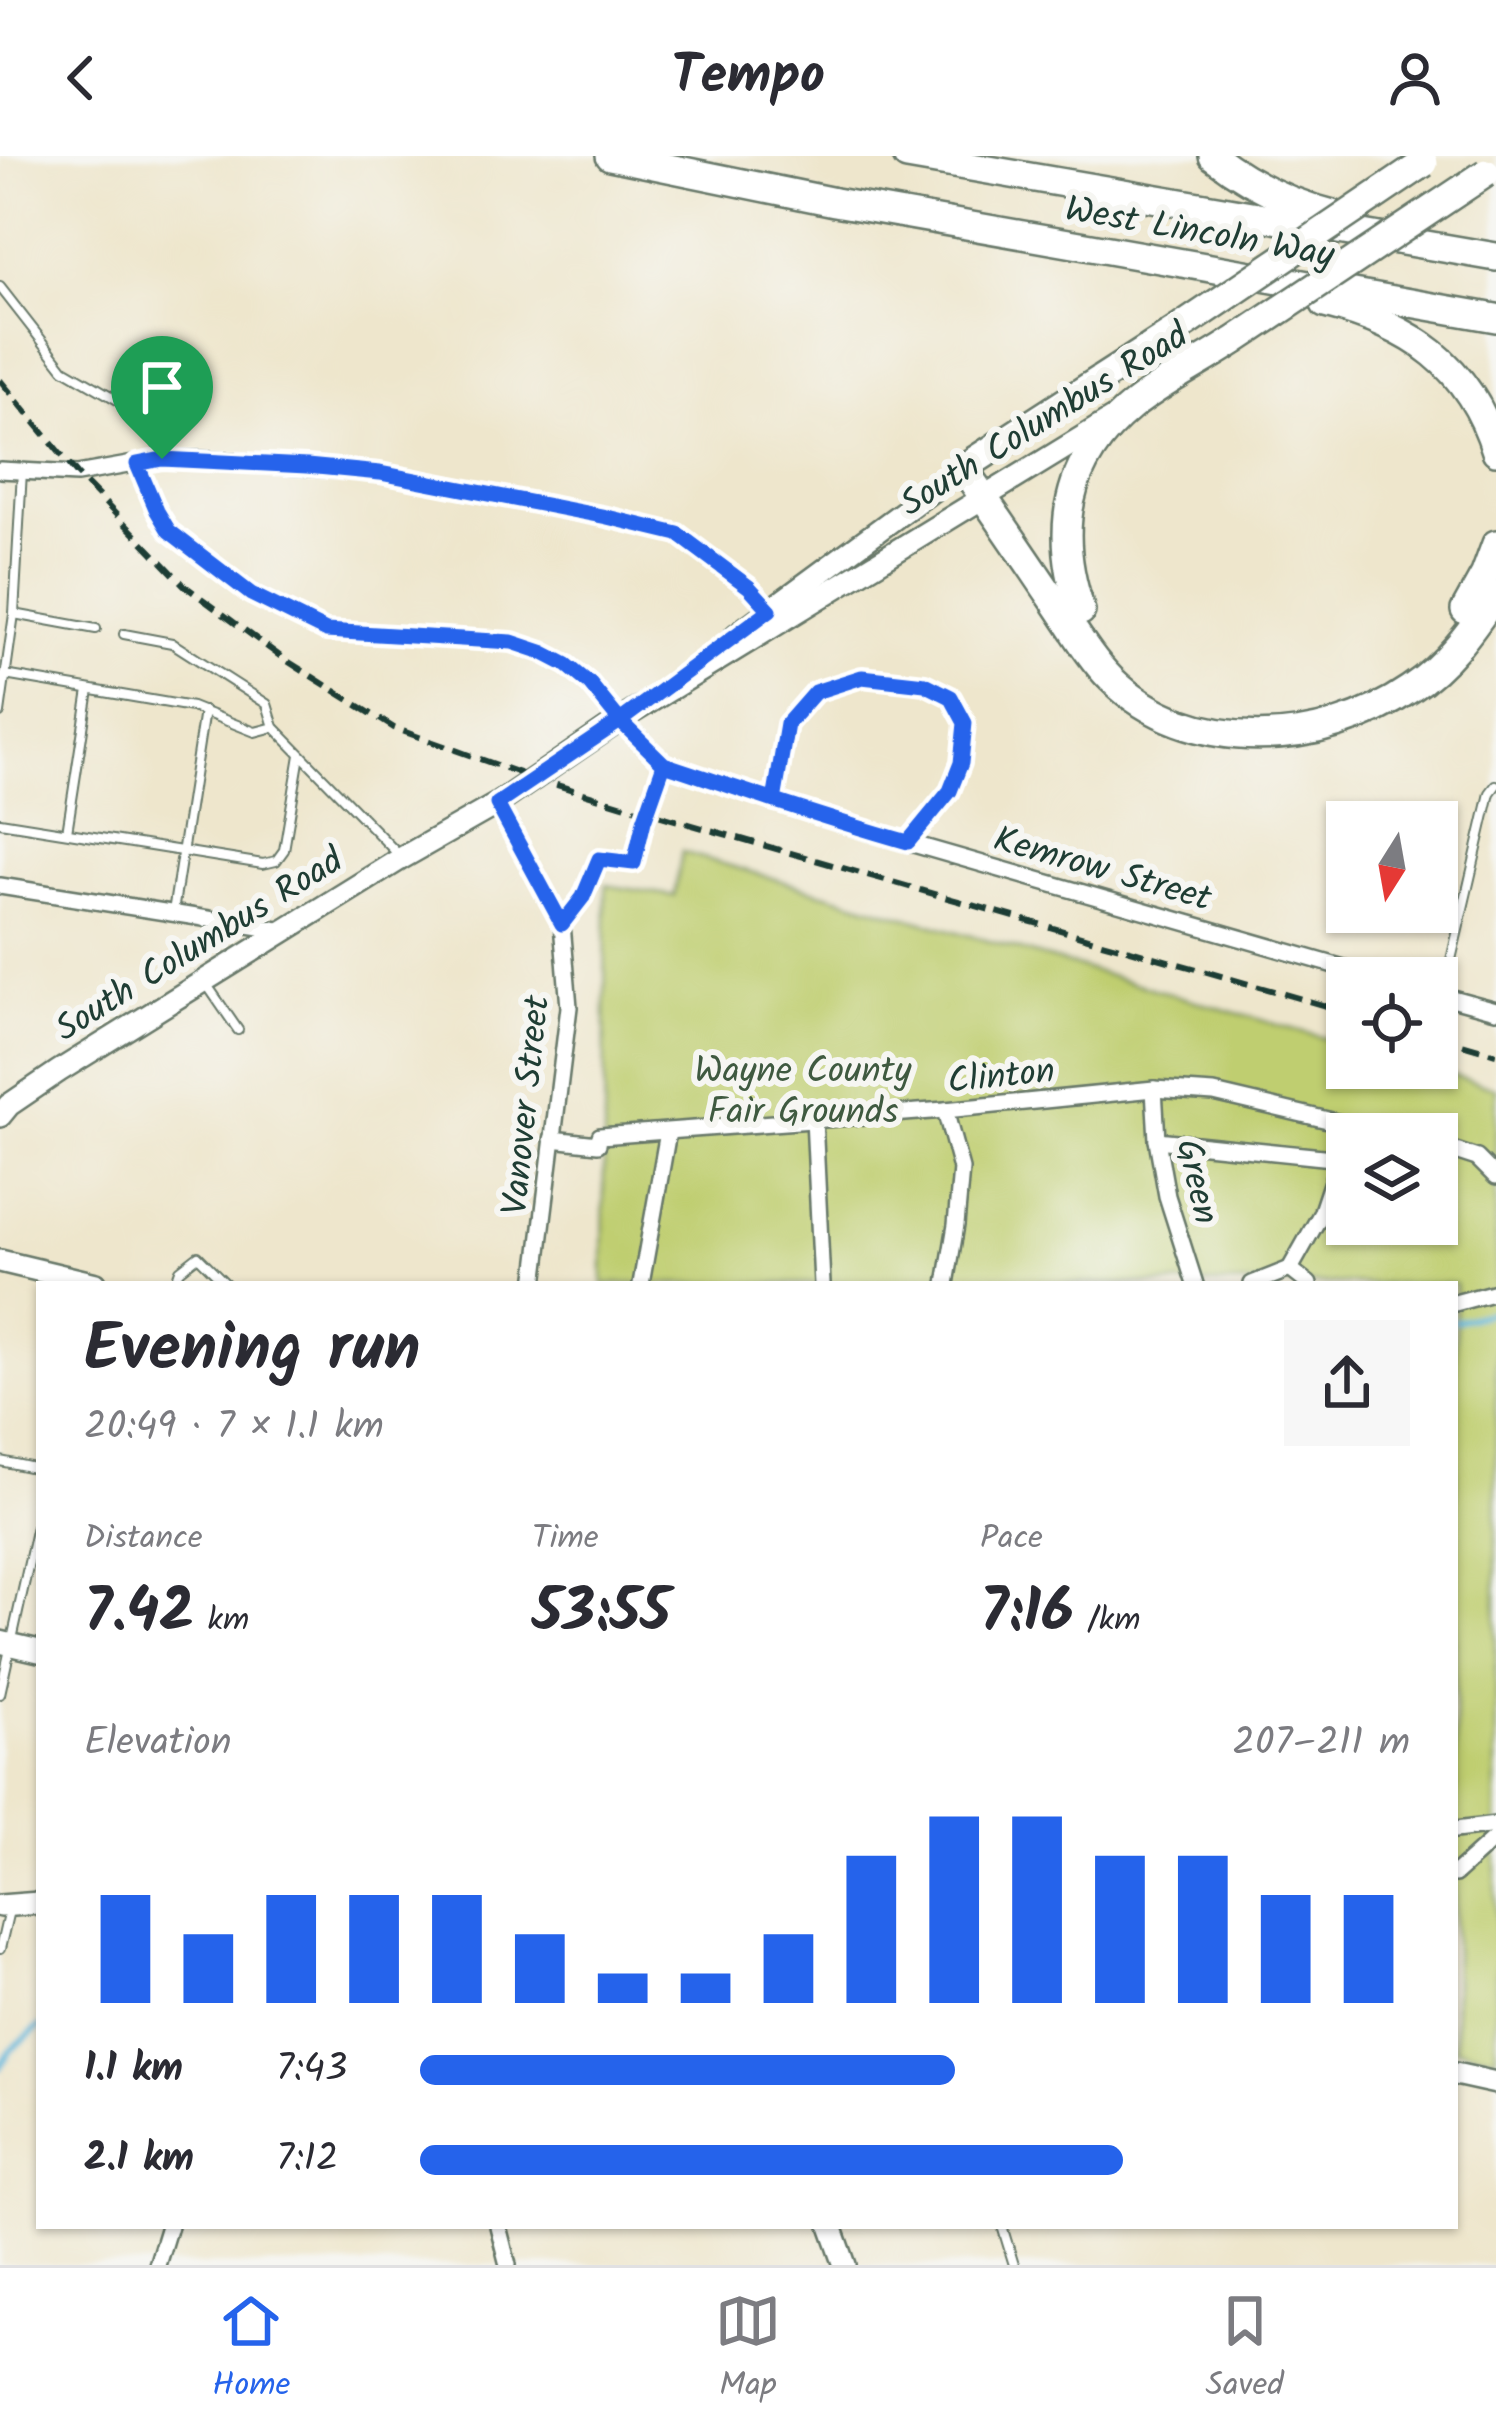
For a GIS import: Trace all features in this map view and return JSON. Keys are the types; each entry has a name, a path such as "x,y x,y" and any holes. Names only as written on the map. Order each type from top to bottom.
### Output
{"highway":[{"name":"West Lincoln Way","path":"610,156 835,202 1496,318"},
{"name":"West Lincoln Way","path":"907,156 1496,257"},
{"path":"1213,156 1240,177 1316,210 1496,244"},
{"name":"South Columbus Road","path":"969,464 1178,330 1429,159"},
{"name":"South Columbus Road","path":"1132,406 1491,169"},
{"path":"835,202 908,228 1270,292 1360,314 1408,336 1460,377 1496,451"},
{"path":"1082,610 1066,555 1073,492 1096,441 1132,406"},
{"path":"969,464 1118,661 1177,703 1240,718 1305,714 1358,697 1386,682 1424,655 1468,605 1496,544"},
{"path":"991,494 1111,680 1160,714 1219,733 1302,732 1342,722 1390,701 1412,689 1446,659 1496,594"}],"main road":[{"name":"South Columbus Road","path":"775,616 991,494 1132,406"},
{"name":"South Columbus Road","path":"0,1116 42,1082 497,804 775,616 969,464"},
{"path":"0,1261 80,1281"},
{"path":"6,1643 36,1650"},
{"path":"5,1905 36,1903"},
{"path":"1458,2075 1496,2083"},
{"path":"832,2229 845,2265"}],"street":[{"path":"0,470 77,474 162,459 380,473 678,534 749,587 775,616"},
{"name":"Kemrow Street","path":"620,721 664,764 908,842 1326,963"},
{"name":"Vanover Street","path":"497,804 562,924 569,1006 535,1281"},
{"path":"0,886 285,931"},
{"path":"1458,999 1496,1010"},
{"name":"Clinton","path":"552,1138 598,1144 600,1136 1154,1089 1214,1093 1326,1122"},
{"name":"Green","path":"1154,1089 1167,1196 1194,1281"},
{"path":"946,1110 961,1168 946,1281"},
{"path":"814,1119 822,1281"},
{"path":"642,1281 668,1132"},
{"path":"1157,1140 1326,1154"},
{"path":"1458,1152 1477,1158 1496,1177"},
{"path":"1260,1281 1290,1269 1326,1199"},
{"path":"1290,1269 1305,1281"},
{"path":"1458,1302 1496,1292"},
{"path":"1458,1830 1496,1825"},
{"path":"1458,1871 1496,1838"},
{"path":"158,2265 168,2229"},
{"path":"500,2229 508,2265"}],"lane":[{"path":"0,287 64,369 147,417 162,459"},
{"path":"137,464 169,531 251,594 326,631 512,642 542,652 590,684 620,721"},
{"path":"0,713 14,614 22,472"},
{"path":"14,614 96,629"},
{"path":"124,634 172,643 267,704 274,727 402,858"},
{"path":"5,675 192,706 255,732 274,727"},
{"path":"774,801 787,724 815,692 862,677 925,684 951,697 965,723 961,763 950,791 908,842"},
{"path":"67,832 89,690"},
{"path":"173,914 204,711"},
{"path":"0,822 263,864 276,861 284,850 300,755"},
{"path":"562,924 583,897 599,859 634,863 664,764"},
{"path":"1449,957 1490,793 1496,785"},
{"path":"204,981 238,1030"},
{"path":"176,1281 180,1270 198,1256 223,1281"},
{"path":"0,1461 36,1468"},
{"path":"0,1694 6,1643 36,1528"},
{"path":"0,1949 5,1905"},
{"path":"1003,2229 1014,2265"}],"green space":[{"name":"Wayne County Fair Grounds","path":"682,852 1326,1039 1326,1089 1458,1089 1458,1077 1496,1088 1496,2056 1458,2049 1458,1281 603,1281 606,885 674,896"}],"waterway":[{"path":"1458,1320 1496,1311"},
{"path":"0,2068 11,2050 36,2029"}],"railway":[{"path":"0,380 77,474 185,586 281,657 394,728 533,778 1326,1006"},
{"path":"1458,1043 1496,1054"}],"route":[{"path":"162,459 137,464 169,531 251,594 326,631 512,642 567,665 590,684 620,721 497,804 562,924 583,897 599,859 634,863 664,764 774,801 854,827 908,842 950,791 961,763 965,723 951,697 925,684 862,677 815,692 787,724 774,801 664,764 620,721 770,610 749,587 678,534 380,473 162,459"}]}
